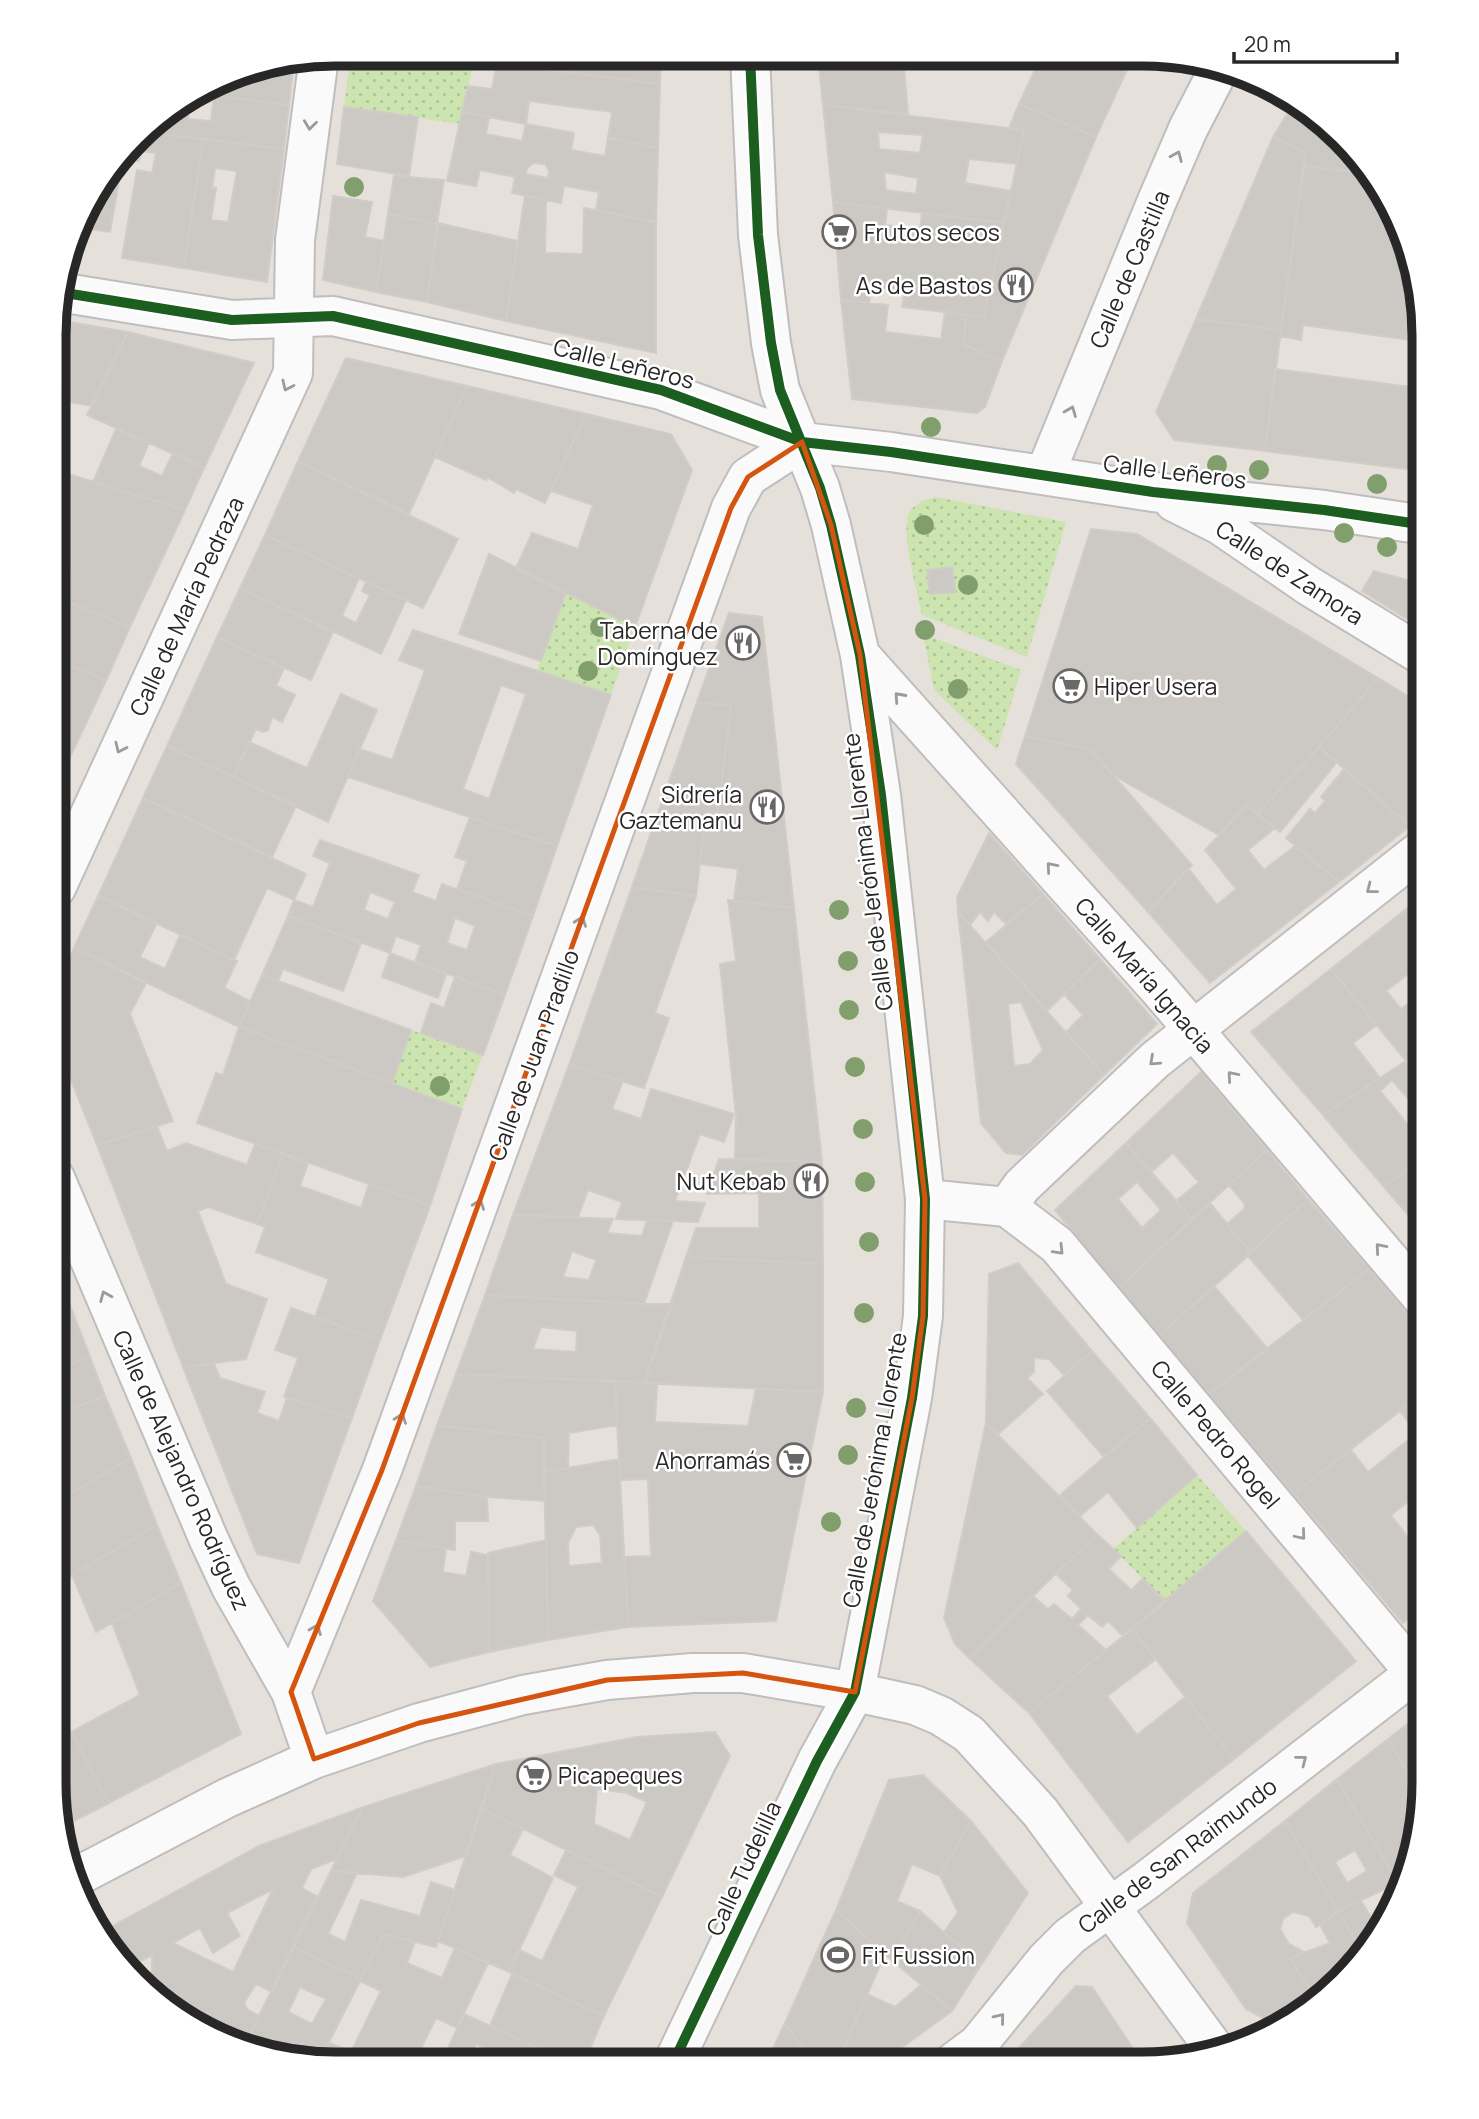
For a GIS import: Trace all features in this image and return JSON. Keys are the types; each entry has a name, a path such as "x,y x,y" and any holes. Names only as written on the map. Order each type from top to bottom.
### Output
{"street":[{"name":"Calle de Jerónima Llorente","path":"750,66 758,235 764,295 780,390 802,442 831,525 860,655 881,795 925,1199 923,1316 912,1398 855,1692"},
{"name":"Calle de María Pedraza","path":"66,866 293,373 295,240 317,67"},
{"name":"Calle de Castilla","path":"1045,474 1178,153 1215,77"},
{"name":"Calle Leñeros","path":"70,294 232,320 333,316 661,390 802,442 1045,474 1153,492 1324,510 1412,523"},
{"name":"Calle de Juan Pradillo","path":"291,1692 382,1470 731,509 748,477 802,442"},
{"name":"Calle de Zamora","path":"1153,492 1220,525 1309,586 1412,649"},
{"path":"1309,586 1288,552 1292,533 1302,522 1324,510"},
{"name":"Calle María Ignacia","path":"860,655 1040,855 1412,1286"},
{"path":"925,1199 1007,1206 1022,1186 1155,1060 1412,855"},
{"name":"Calle de Alejandro Rodríguez","path":"66,1204 209,1540 231,1587 291,1692 314,1759"},
{"name":"Calle Pedro Rogel","path":"1007,1206 1056,1245 1351,1594 1412,1661"},
{"path":"82,1874 227,1798 314,1759 419,1723 523,1695 607,1680 693,1673 743,1673 915,1705 941,1716 969,1734 1040,1812 1211,2044"},
{"name":"Calle de San Raimundo","path":"967,2052 978,2044 1062,1944 1412,1674"},
{"name":"Calle Tudelilla","path":"679,2052 817,1761 855,1692"}],"highlighted area":[{"path":"802,442 831,525 860,655 925,1199 923,1316 912,1398 855,1692 743,1673 607,1680 419,1723 314,1759 291,1692 382,1470 731,508 748,477"}],"green space":[{"path":"349,66 473,66 460,124 344,107"},
{"path":"936,497 1066,522 1027,657 922,615 908,547 907,521 914,507 924,500"},
{"path":"566,592 635,627 611,695 537,670"},
{"path":"923,634 1021,670 997,750 934,690"},
{"path":"411,1030 483,1055 462,1109 392,1083"},
{"path":"1197,1475 1246,1531 1166,1602 1113,1549"}],"building":[{"path":"496,66 520,66 660,84 658,148 608,138 612,112 529,101 526,124 462,112 468,86 492,89"},
{"path":"557,66 661,66 660,84 557,71"},
{"path":"819,66 904,66 908,114 823,105"},
{"path":"1037,66 1129,66 1096,137 1019,104"},
{"path":"293,70 289,105 214,96 249,81"},
{"path":"214,96 289,105 284,149 157,134 189,110 188,119 211,121"},
{"path":"1019,104 1096,137 1002,361 964,345 966,315 984,317 1024,130 1009,128"},
{"path":"823,105 1024,130 1017,164 969,159 965,183 1011,191 1004,223 833,202","holes":["878,132 923,135 920,153 879,149","884,172 918,178 916,194 886,190"]},
{"path":"344,107 418,117 409,176 337,164"},
{"path":"1290,110 1321,133 1352,165 1348,171 1304,166 1305,153 1273,137"},
{"path":"462,112 489,117 486,134 522,141 526,124 574,133 571,150 605,156 608,138 658,148 656,222 596,210 599,192 564,186 561,203 512,193 515,177 480,170 476,186 447,181","holes":["534,163 545,164 549,171 548,178 526,174 527,168"]},
{"path":"157,134 203,139 184,268 122,258 137,170 152,173 156,153 141,151"},
{"path":"1273,137 1305,153 1281,330 1196,319"},
{"path":"203,139 284,149 267,282 184,268","holes":["215,168 237,171 228,222 211,220 216,188 212,188"]},
{"path":"141,149 139,161 132,160"},
{"path":"1304,166 1358,173 1385,217 1398,249 1410,301 1412,340 1303,325 1301,340 1280,336"},
{"path":"120,175 110,232 89,229"},
{"path":"394,176 444,180 437,224 388,214"},
{"path":"525,195 546,200 545,253 583,254 584,208 656,222 656,353 506,321"},
{"path":"333,196 372,202 365,237 384,241 376,292 323,280"},
{"path":"833,202 887,209 885,225 920,230 922,213 1004,223 984,317 902,307 905,291 871,287 869,303 841,300"},
{"path":"388,214 437,224 427,302 376,292"},
{"path":"438,223 518,241 506,321 427,302"},
{"path":"841,300 888,305 885,332 941,339 945,312 966,315 964,345 1002,361 985,407 977,413 852,399"},
{"path":"1196,319 1281,330 1265,451 1174,440 1156,412"},
{"path":"67,322 128,332 92,406 66,402"},
{"path":"128,332 254,363 204,468 87,415"},
{"path":"346,358 467,386 409,514 298,461"},
{"path":"1275,369 1412,387 1412,470 1265,451"},
{"path":"467,386 586,414 545,503 516,489 514,493 487,477 486,480 435,457"},
{"path":"586,414 671,434 692,470 635,627 516,568 532,533 578,549 593,505 551,491"},
{"path":"116,429 149,443 139,466 162,476 173,453 204,468 185,510 93,482"},
{"path":"298,461 458,539 423,608 265,535"},
{"path":"66,473 185,510 130,627 66,601"},
{"path":"1091,529 1137,534 1378,678 1257,814 1247,805 1219,835 1113,775 1090,749 1025,736"},
{"path":"265,535 359,578 342,616 356,623 370,595 362,591 366,582 406,600 381,654 240,588"},
{"path":"489,554 566,592 541,661 459,634"},
{"path":"952,567 955,592 930,594 927,570"},
{"path":"1374,571 1412,581 1412,622 1362,591"},
{"path":"240,588 333,632 311,680 217,637"},
{"path":"66,601 130,627 106,681 66,663"},
{"path":"729,613 762,617 794,908 734,901 738,869 700,864 706,812 718,813 731,706 697,702"},
{"path":"413,630 611,695 557,846 348,777 360,749 392,760 425,670 399,660","holes":["501,685 526,694 489,799 463,789"]},
{"path":"217,637 284,668 276,686 295,695 282,722 272,717 268,730 263,732 256,729 233,777 167,746"},
{"path":"66,663 106,681 66,766"},
{"path":"1378,678 1412,698 1412,824 1410,826 1319,747"},
{"path":"341,694 377,710 328,822 233,777 249,742 307,768"},
{"path":"697,702 731,706 718,813 706,812 696,896 632,887"},
{"path":"1025,736 1090,749 1192,865 1148,912 1016,764"},
{"path":"167,746 296,806 272,857 143,798"},
{"path":"1319,747 1337,762 1280,832 1257,814"},
{"path":"1344,769 1410,826 1339,882 1286,838 1310,809 1315,813 1325,801 1321,797"},
{"path":"143,798 306,874 294,900 267,888 234,960 98,896"},
{"path":"1247,805 1275,828 1248,850 1264,870 1295,846 1339,882 1210,983 1148,912 1188,868 1217,905 1236,889 1205,850"},
{"path":"470,817 557,846 533,916 457,889 467,861 455,857"},
{"path":"989,833 1043,894 1006,924 994,912 988,921 980,912 970,925 958,912 957,897"},
{"path":"320,840 419,875 412,892 436,901 442,884 533,916 505,995 415,962 421,945 396,936 390,953 288,916 294,900 313,907 330,863 313,856","holes":["370,892 395,902 388,919 364,910","455,918 475,926 467,950 447,943"]},
{"path":"632,887 696,896 655,1013 669,1018 644,1088 569,1065"},
{"path":"1043,894 1100,959 1047,1011 986,942"},
{"path":"98,896 157,923 140,957 165,969 180,935 237,961 224,988 250,1001 239,1027 74,948"},
{"path":"728,900 794,908 822,1162 735,1159 736,1115 720,964 736,961"},
{"path":"1412,904 1412,971 1386,991 1401,1009 1412,1000 1412,1056 1406,1061 1331,969"},
{"path":"958,912 1104,1075 1022,1155 1006,1153 981,1123","holes":["1021,1002 1043,1050 1030,1064 1014,1066 1008,1004"]},
{"path":"288,916 361,943 343,991 283,969 278,981 262,975"},
{"path":"74,948 146,983 130,1014 173,1121 97,1145 66,1068 66,965"},
{"path":"390,953 446,974 438,998 382,977"},
{"path":"1100,959 1157,1024 1104,1075 1066,1032 1083,1015 1064,994"},
{"path":"1331,969 1377,1025 1353,1043 1380,1078 1323,1115 1251,1032"},
{"path":"262,975 411,1030 392,1083 239,1027"},
{"path":"455,977 505,995 483,1055 421,1033 431,1003 444,1008"},
{"path":"239,1027 462,1109 430,1206 197,1123 216,1073 223,1075"},
{"path":"1406,1061 1412,1068 1412,1103 1392,1080 1380,1091 1412,1130 1412,1168 1383,1186 1323,1115"},
{"path":"569,1065 623,1081 612,1109 641,1119 651,1089 734,1114 724,1142 700,1134 675,1201 705,1203 698,1222 616,1219 622,1202 588,1190 578,1217 513,1215"},
{"path":"1201,1072 1267,1150 1192,1219 1176,1201 1199,1182 1173,1153 1151,1172 1126,1143"},
{"path":"157,1126 167,1151 186,1143 247,1165 255,1144 283,1154 257,1224 208,1207 198,1211 226,1284 267,1299 246,1359 183,1367 97,1145"},
{"path":"1126,1143 1192,1219 1119,1288 1055,1210","holes":["1137,1182 1161,1210 1142,1228 1118,1199"]},
{"path":"1267,1150 1308,1199 1251,1253 1227,1224 1244,1209 1245,1204 1229,1185"},
{"path":"283,1154 308,1163 300,1186 361,1208 369,1184 430,1206 380,1340 315,1317 329,1279 256,1252 265,1227 257,1224"},
{"path":"719,1159 822,1162 823,1264 686,1257 696,1228 759,1228 759,1193 707,1194"},
{"path":"1412,1168 1412,1219 1383,1186"},
{"path":"1308,1199 1369,1269 1303,1320 1247,1255"},
{"path":"1210,1203 1251,1253 1159,1336 1119,1288"},
{"path":"513,1215 613,1219 607,1233 642,1236 647,1220 673,1221 644,1304 485,1295","holes":["572,1251 596,1260 589,1280 563,1277"]},
{"path":"686,1257 823,1264 823,1392 644,1383"},
{"path":"1018,1263 1092,1351 1064,1375 1049,1359 1034,1358 1034,1372 1027,1378 1043,1394 997,1435 986,1423 989,1274"},
{"path":"1369,1269 1412,1320 1412,1401 1294,1494 1209,1394"},
{"path":"1214,1286 1268,1349 1209,1394 1159,1336"},
{"path":"66,1295 90,1357 66,1367"},
{"path":"485,1295 672,1304 644,1383 456,1374","holes":["541,1327 577,1331 576,1352 533,1349"]},
{"path":"291,1308 380,1340 352,1418 284,1397 298,1358 275,1350"},
{"path":"1092,1351 1150,1418 1104,1457 1047,1391"},
{"path":"90,1357 105,1396 66,1411 66,1367"},
{"path":"214,1364 220,1378 265,1392 257,1413 279,1421 287,1398 352,1418 299,1563 257,1554 183,1367"},
{"path":"456,1374 615,1381 617,1425 569,1433 568,1468 544,1472 544,1438 437,1425"},
{"path":"615,1381 657,1384 655,1422 748,1426 756,1389 823,1392 776,1621 628,1627 625,1557 651,1556 648,1479 620,1480"},
{"path":"105,1396 131,1458 66,1496 66,1411"},
{"path":"1412,1402 1412,1427 1400,1411"},
{"path":"1150,1418 1197,1475 1137,1528 1108,1492 1080,1516 1059,1496"},
{"path":"986,1423 1097,1534 969,1658 955,1644 944,1618"},
{"path":"437,1425 544,1438 545,1501 487,1497 416,1486"},
{"path":"1412,1437 1412,1499 1391,1515 1412,1543 1412,1616 1403,1623 1294,1494 1351,1450 1368,1472"},
{"path":"131,1458 157,1525 66,1579 66,1496"},
{"path":"619,1459 628,1627 548,1640 544,1472","holes":["593,1525 600,1535 602,1563 569,1566 568,1543 576,1527"]},
{"path":"416,1486 487,1497 488,1521 455,1521 455,1550 396,1540"},
{"path":"157,1525 181,1583 96,1632 72,1575"},
{"path":"1246,1531 1356,1661 1234,1759 1132,1629"},
{"path":"1097,1534 1121,1556 1109,1569 1131,1590 1143,1579 1166,1602 1123,1636 1108,1621 1102,1627 1088,1615 1078,1625 1106,1650 1029,1713 969,1658 1033,1596 1048,1609 1054,1604 1072,1619 1081,1609 1068,1596 1073,1590 1056,1574"},
{"path":"396,1540 446,1548 443,1572 466,1576 471,1552 488,1555 489,1652 430,1667 373,1601"},
{"path":"546,1540 548,1640 489,1652 488,1553"},
{"path":"181,1583 241,1734 109,1803 71,1732 140,1695 112,1623"},
{"path":"1132,1629 1156,1659 1107,1696 1137,1735 1185,1697 1234,1759 1128,1842 1029,1713"},
{"path":"1412,1720 1412,1782 1388,1739"},
{"path":"71,1732 109,1803 70,1823 66,1783 66,1734"},
{"path":"715,1732 730,1756 662,1897 481,1808 496,1764 637,1737","holes":["597,1789 627,1793 647,1802 630,1840 594,1824"]},
{"path":"1388,1739 1412,1782 1407,1836 1395,1878 1337,1779"},
{"path":"496,1764 466,1856 403,1877 331,1871 363,1807"},
{"path":"923,1775 971,1821 940,1876 912,1864 897,1901 920,1911 893,1961 836,1910 889,1780"},
{"path":"1337,1779 1395,1878 1392,1886 1338,1911 1285,1821","holes":["1355,1850 1367,1871 1347,1883 1335,1862"]},
{"path":"363,1807 337,1859 311,1869 302,1888 318,1897 272,1992 256,1984 244,2003 248,2010 259,2016 248,2038 201,2016 158,1986 140,1968 152,1974 152,1955 135,1964 109,1928 259,1846","holes":["273,1889 233,1972 173,1943 200,1928 213,1953 240,1936 227,1913"]},
{"path":"481,1808 523,1829 510,1855 553,1878 509,1972 438,1941"},
{"path":"971,1821 1028,1893 981,1965 944,1932 958,1912 940,1876"},
{"path":"1285,1821 1338,1911 1316,1927 1309,1916 1293,1912 1283,1919 1280,1929 1289,1944 1304,1952 1290,1958 1312,1993 1269,2021 1246,2009 1187,1923 1193,1893"},
{"path":"566,1850 662,1897 604,2016 509,1972 520,1950 542,1961 578,1887 554,1875"},
{"path":"331,1871 357,1873 328,1934 345,1942 361,1900 420,1916 431,1882 455,1890 436,1947 384,1934 361,1979 293,1947"},
{"path":"1361,1901 1374,1922 1358,1945 1338,1911"},
{"path":"836,1910 885,1954 842,2052 806,2052 785,2023"},
{"path":"920,1911 981,1965 952,2011 893,1961"},
{"path":"1338,1911 1358,1945 1334,1974 1312,1993 1290,1958 1330,1943 1320,1925"},
{"path":"384,1934 415,1942 407,1963 442,1978 455,1948 488,1963 457,2028 436,2018 419,2052 351,2052 381,1991 360,1981"},
{"path":"293,1947 361,1979 324,2052 283,2047 248,2038","holes":["300,1987 326,1999 312,2024 288,2012"]},
{"path":"512,1974 604,2016 589,2052 547,2052 490,2026"},
{"path":"921,1985 952,2011 896,2052 842,2052 867,1994 895,2007"},
{"path":"1076,1986 1092,1987 1135,2052 1015,2052"},
{"path":"464,2014 547,2052 494,2052 476,2044 473,2052 446,2052"},
{"path":"785,2023 806,2052 772,2052"},
{"path":"330,2043 351,2052 325,2052"}],"cycle path":[{"path":"678,2052 817,1761 855,1692 912,1398 923,1316 925,1199 881,795 860,655 831,525 820,488 780,390 771,343 758,235 750,66"},
{"path":"70,294 232,320 333,316 661,390 802,442 891,452 1153,492 1324,510 1412,523"}],"place":[{"name":"Frutos secos","path":"839,232"},
{"name":"As de Bastos","path":"1016,285"},
{"name":"Taberna de Domínguez","path":"743,643"},
{"name":"Hiper Usera","path":"1070,686"},
{"name":"Sidrería Gaztemanu","path":"767,807"},
{"name":"Nut Kebab","path":"811,1181"},
{"name":"Ahorramás","path":"794,1460"},
{"name":"Picapeques","path":"534,1775"},
{"name":"Fit Fussion","path":"838,1955"}]}
